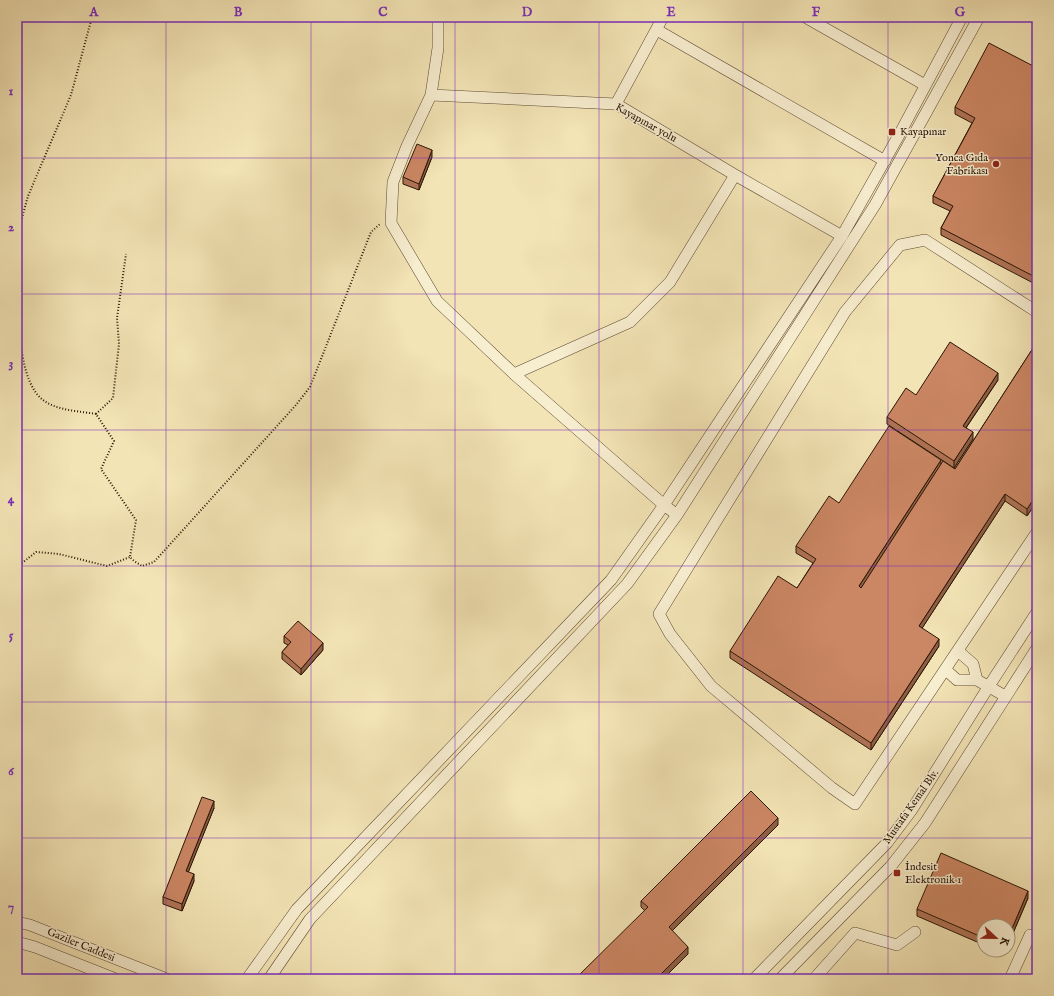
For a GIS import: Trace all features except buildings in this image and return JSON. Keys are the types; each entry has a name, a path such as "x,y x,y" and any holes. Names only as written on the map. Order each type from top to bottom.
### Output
{"street":[{"path":"438,17 438,48 431,95 407,146 393,182 391,223 437,301 514,374 677,515"},
{"path":"616,104 663,17"},
{"path":"805,17 925,85"},
{"path":"247,979 297,909 611,580 664,505 842,236 885,161 962,17"},
{"path":"269,979 310,919 626,584 677,515 875,205 980,17"},
{"path":"657,30 885,161"},
{"name":"Kayapınar yolu","path":"431,95 616,104 735,175 842,236"},
{"path":"514,374 630,322 670,282 735,175"},
{"path":"1037,312 925,240 900,245 845,312 659,614 670,634 711,686 832,788 855,804 1037,532"},
{"name":"Mustafa Kemal Blv.","path":"754,979 887,843 915,804 988,686 1037,612"},
{"name":"Mustafa Kemal Blv.","path":"780,979 891,866 907,847 925,823 1037,648"},
{"path":"958,651 973,664 976,680"},
{"path":"946,670 958,680 976,680 1006,696"},
{"name":"Gaziler Caddesi","path":"17,922 30,925 167,979"},
{"path":"814,979 855,933 897,945 915,932"},
{"path":"1010,979 1030,935 1037,938"},
{"name":"Gaziler Caddesi","path":"17,942 35,947 116,979"}],"path":[{"path":"17,236 28,196 71,95 92,17"},
{"path":"130,557 142,566 154,562 306,393 313,379 371,232 392,211"},
{"path":"96,414 113,398 119,344 117,318 126,254"},
{"path":"17,304 24,366 33,388 44,400 62,408 96,414 114,441 101,469 136,520 130,557"},
{"path":"17,567 36,552 59,554 107,566 130,557"}],"place":[{"name":"Kayapınar","path":"892,132"},
{"name":"Yonca Gıda Fabrikası","path":"996,164"},
{"name":"İndesit Elektronik 1","path":"897,873"}]}
